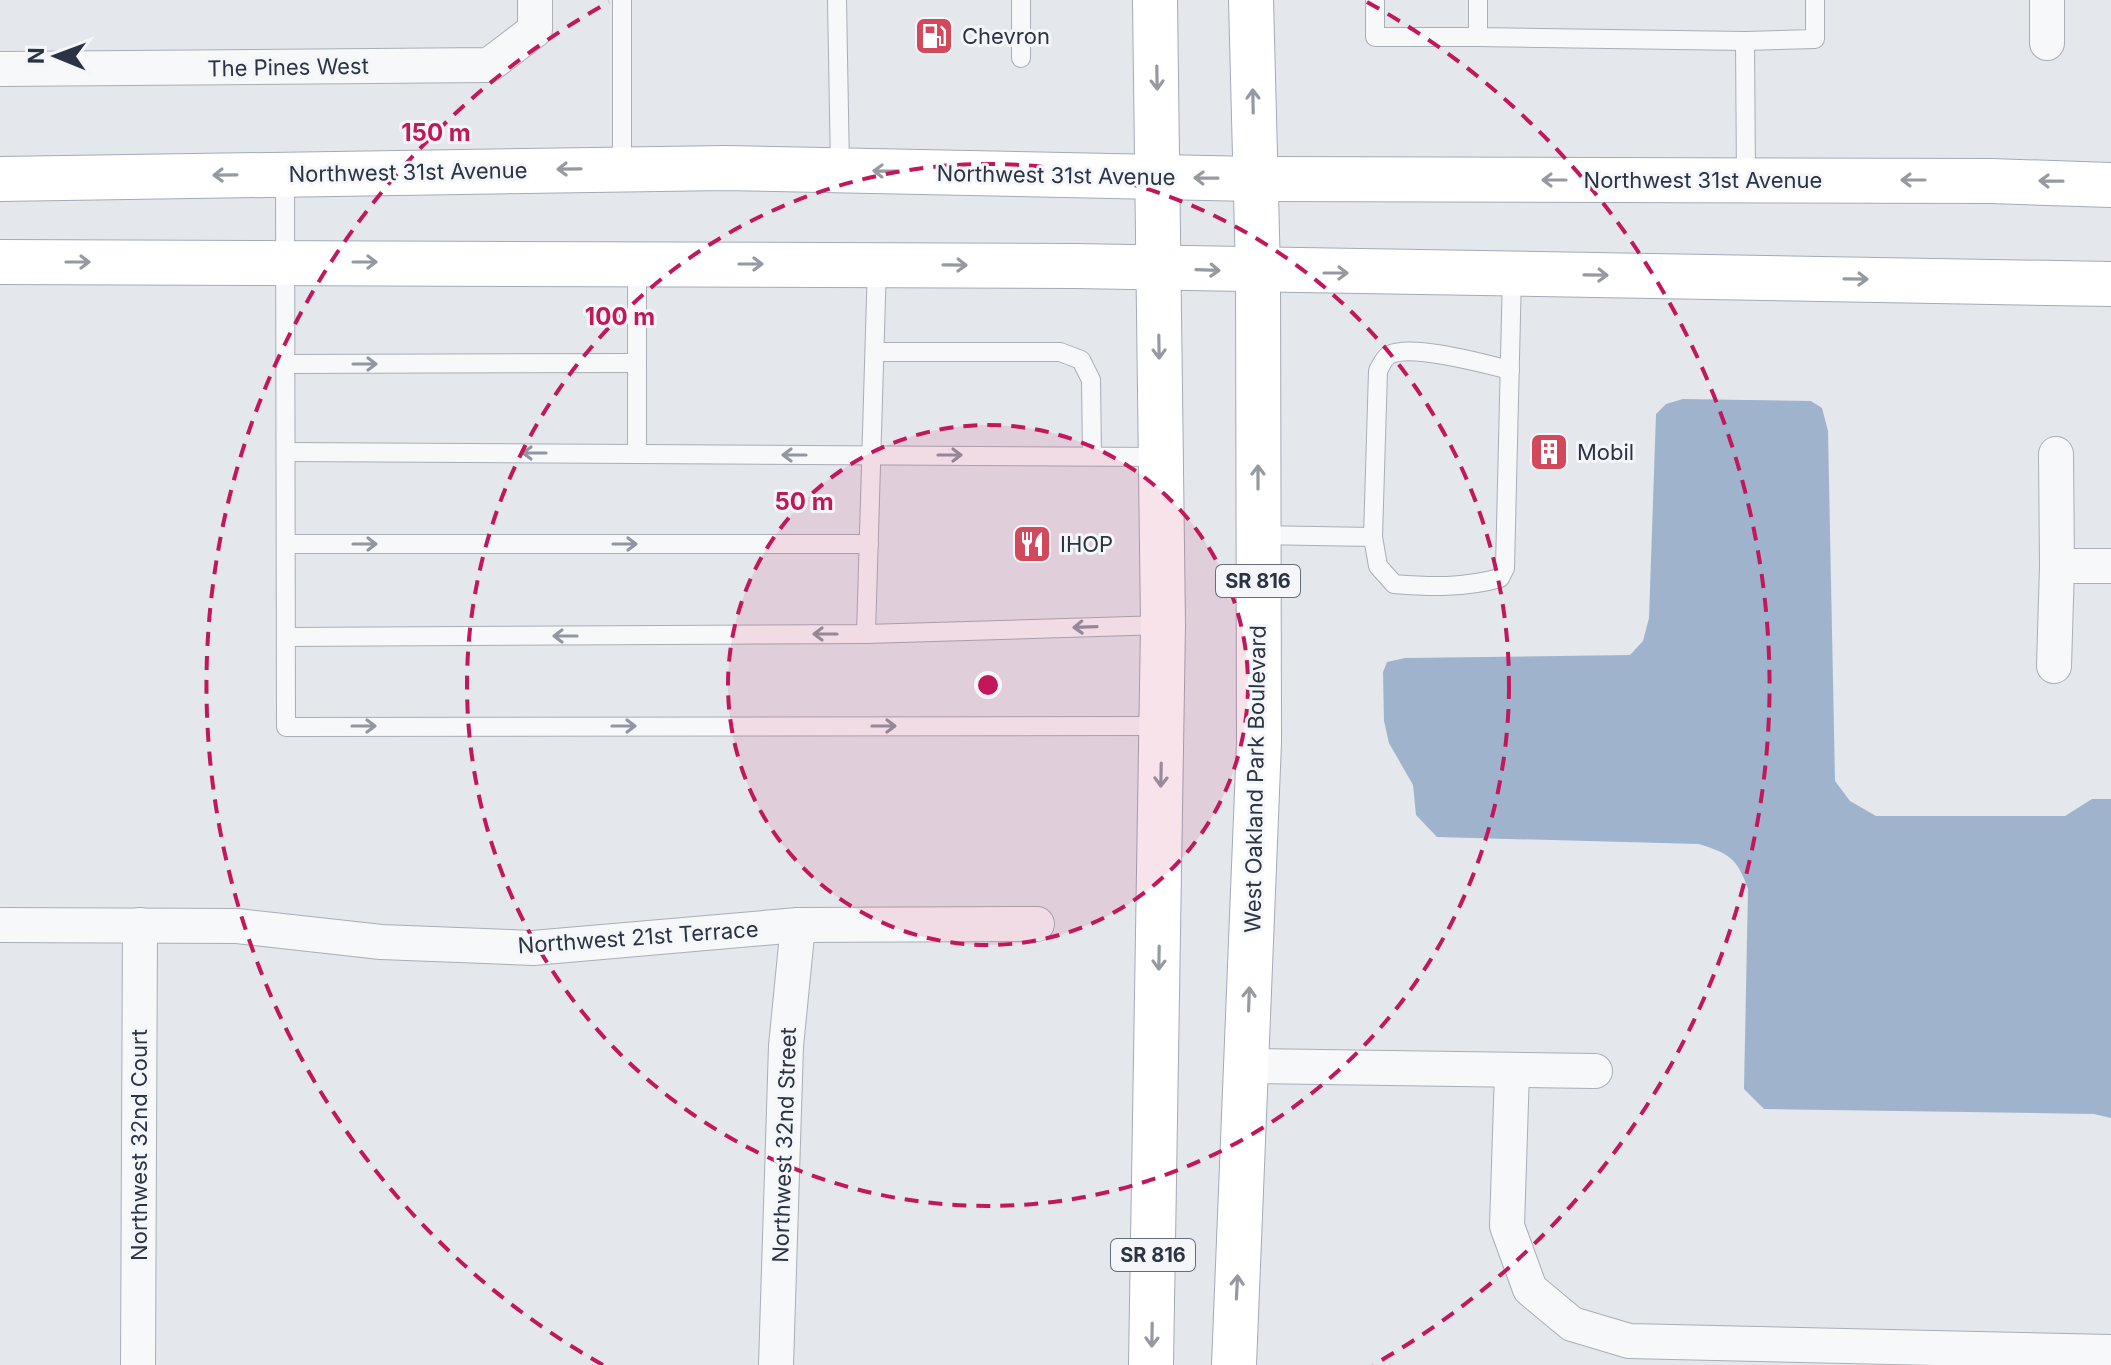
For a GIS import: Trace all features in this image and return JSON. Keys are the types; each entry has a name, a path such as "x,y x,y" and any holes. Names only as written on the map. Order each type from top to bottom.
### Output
{"main road":[{"name":"SR 816","path":"1151,1365 1163,625 1155,0"},
{"name":"West Oakland Park Boulevard","path":"1234,1365 1259,742 1258,272 1251,0"},
{"name":"Northwest 31st Avenue","path":"0,179 622,168 840,169 1254,179 2111,185"},
{"path":"0,262 877,264 2111,284"}],"street":[{"name":"The Pines West","path":"0,69 489,65 535,30 535,0"},
{"path":"2047,0 2047,43"},
{"path":"2054,666 2056,454"},
{"path":"2057,566 2111,566"},
{"name":"Northwest 21st Terrace","path":"0,925 237,926 381,942 533,948 798,925 1037,924"},
{"name":"Northwest 32nd Court","path":"138,1365 140,925"},
{"name":"Northwest 32nd Street","path":"776,1365 786,1046 798,925"},
{"path":"1247,1066 1595,1071"},
{"path":"1512,1071 1507,1226 1530,1289 1572,1324 1629,1341 2111,1352"}],"lane":[{"path":"622,0 622,168"},
{"path":"837,0 840,169"},
{"path":"1021,0 1021,58"},
{"path":"1375,0 1375,37 1745,41 1815,39 1815,0"},
{"path":"1478,0 1478,37"},
{"path":"1745,41 1746,181"},
{"path":"285,174 286,727 1162,726"},
{"path":"637,264 637,454"},
{"path":"866,634 877,264"},
{"path":"1510,370 1399,352 1386,357 1378,371 1373,537 1378,566 1394,584 1432,588 1473,586 1500,578 1505,568 1510,370 1512,274"},
{"path":"875,352 1060,352 1081,360 1091,380 1092,456"},
{"path":"287,364 637,363"},
{"path":"286,452 1161,457"},
{"path":"1258,535 1373,537"},
{"path":"287,544 869,544"},
{"path":"287,637 866,634 1163,625"}],"water":[{"path":"1683,399 1811,401 1822,408 1828,431 1835,781 1850,801 1876,816 2065,816 2092,799 2111,799 2111,1118 2094,1114 1764,1109 1744,1089 1748,889 1740,870 1731,859 1699,844 1437,837 1416,815 1413,785 1389,743 1384,721 1383,672 1387,662 1405,658 1630,655 1643,641 1649,618 1656,414 1666,404"}],"place":[{"name":"Chevron","path":"934,36"},
{"name":"Mobil","path":"1549,452"},
{"name":"IHOP","path":"1032,544"}]}
